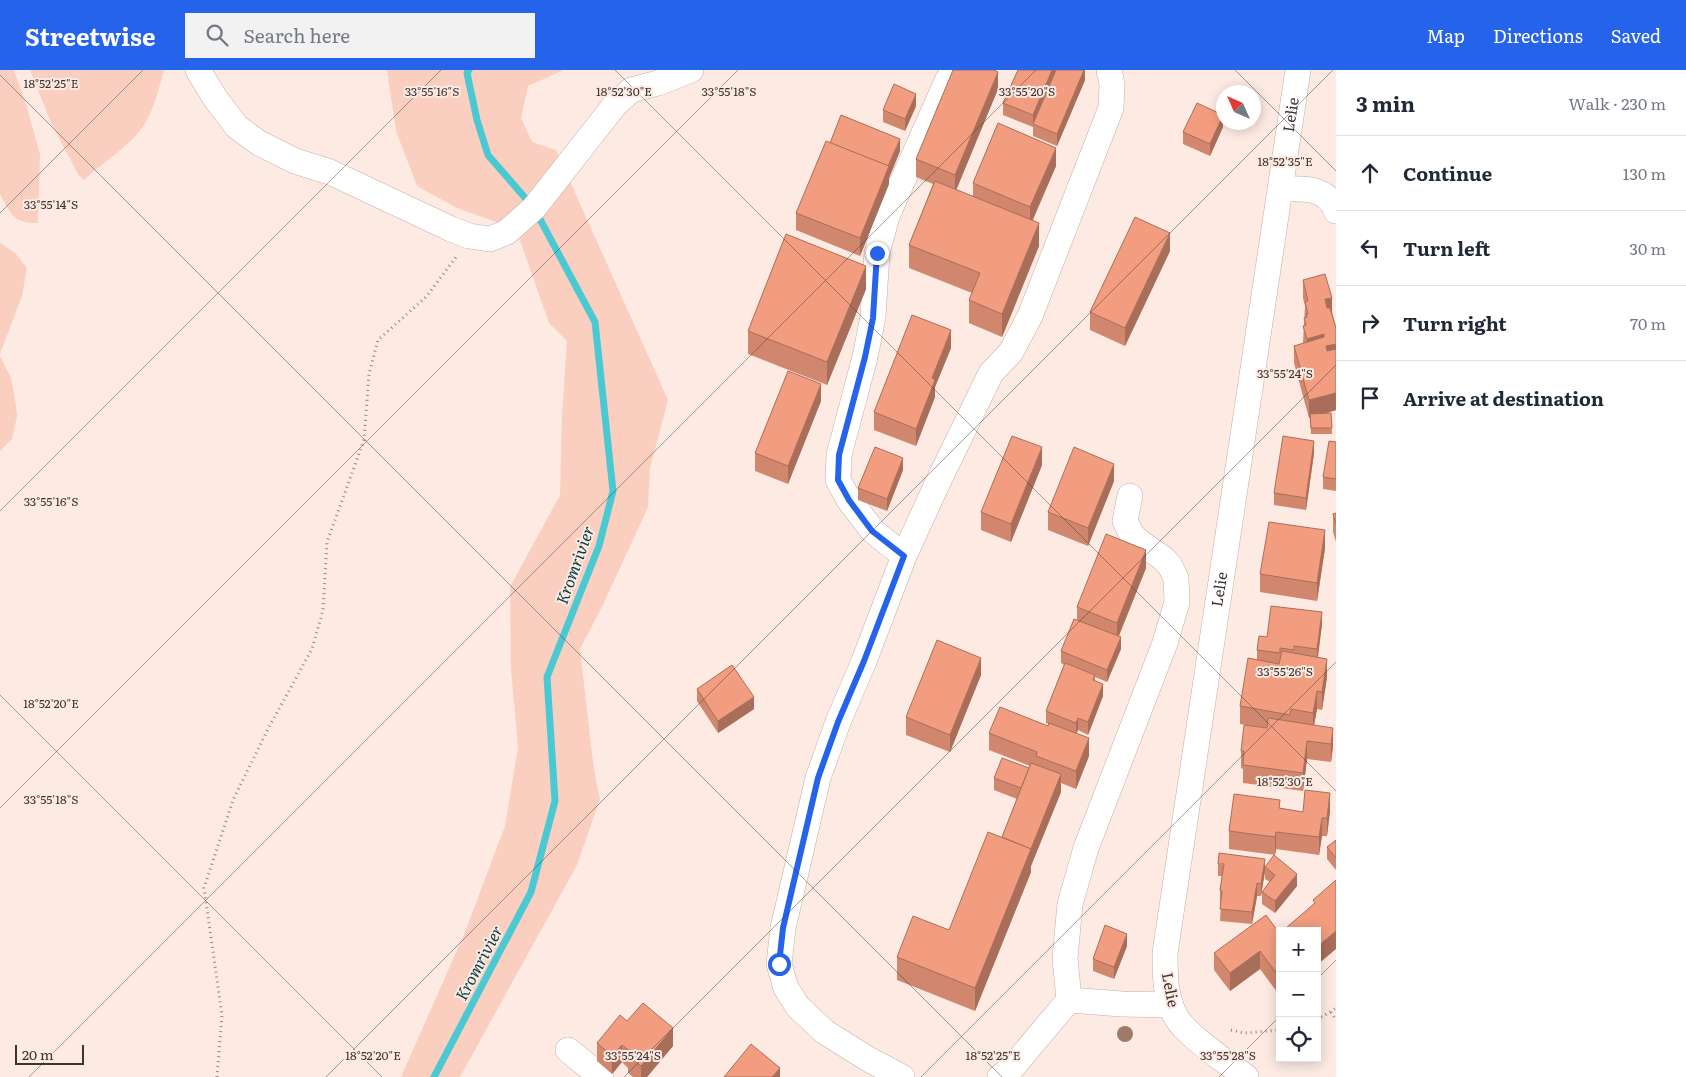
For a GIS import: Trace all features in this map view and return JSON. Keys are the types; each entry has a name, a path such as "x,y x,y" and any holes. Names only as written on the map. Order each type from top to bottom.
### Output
{"street":[{"path":"198,70 215,98 237,128 259,143 295,161 330,172 469,236 490,239 507,232 534,208 614,106 631,90 658,83 691,70"},
{"path":"904,556 872,531 849,500 838,480 839,455 865,357 873,318 875,273 881,235 947,81 954,70"},
{"path":"902,1077 868,1059 825,1032 798,1007 786,988 779,964 783,928 818,778 838,722 864,661 904,556 938,482 991,373 1011,352 1030,316 1111,108 1112,84 1109,70"},
{"name":"Lelie","path":"1246,1077 1186,1031 1176,1018 1165,980 1165,953 1298,70"},
{"path":"1281,189 1302,188 1319,192 1333,201 1336,211"},
{"path":"1000,1077 1011,1070 1069,1000 1065,958 1070,904 1086,848 1165,643 1177,602 1176,578 1170,566 1164,559 1132,535 1125,521 1130,496"},
{"path":"1069,1000 1171,1005"},
{"path":"568,1050 601,1077"}],"path":[{"path":"217,1077 222,1015 204,888 233,800 269,727 312,649 323,610 327,542 364,440 368,374 378,340 426,297 469,236"},
{"path":"1321,1018 1336,1008"},
{"path":"1331,1012 1336,1020"},
{"path":"1231,1030 1244,1033 1276,1030"}],"shaded area":[{"path":"0,70 14,70 40,154 38,223 18,220 7,207 0,194"},
{"path":"30,70 164,70 148,119 144,125 124,147 84,180 79,176 52,125"},
{"path":"387,70 564,70 528,86 521,118 532,142 556,150 668,400 650,468 648,507 602,607 580,649 592,754 600,799 577,865 460,1077 401,1077 465,932 505,826 518,747 511,670 510,587 560,495 562,416 567,341 549,323 516,229 457,208 417,186 396,131"},
{"path":"0,243 15,253 27,268 22,296 0,354"},
{"path":"0,356 11,378 17,416 12,439 0,451"}],"building":[{"path":"953,70 994,70 998,72 955,175 916,159"},
{"path":"1018,70 1052,70 1033,115 1003,103"},
{"path":"1056,70 1084,70 1057,134 1033,124"},
{"path":"894,84 916,94 905,119 883,110"},
{"path":"1197,103 1216,112 1216,130 1210,144 1183,132"},
{"path":"841,115 900,139 888,166 830,143"},
{"path":"998,123 1056,148 1030,207 973,183"},
{"path":"826,141 889,166 860,238 796,213"},
{"path":"935,181 1039,223 1002,314 969,300 980,273 909,245"},
{"path":"1135,217 1170,233 1125,328 1090,312"},
{"path":"786,234 866,266 827,362 748,331"},
{"path":"1325,274 1332,298 1325,299 1336,328 1336,344 1326,346 1327,351 1336,349 1336,393 1309,400 1294,346 1324,337 1324,334 1307,339 1303,326 1306,325 1304,318 1308,314 1305,302 1308,301 1303,280"},
{"path":"912,315 951,330 932,378 935,380 916,429 874,412"},
{"path":"788,371 821,384 788,466 755,453"},
{"path":"1331,413 1332,428 1311,428 1310,414"},
{"path":"1012,436 1042,447 1011,524 981,512"},
{"path":"1283,436 1314,441 1306,498 1274,493"},
{"path":"1329,441 1336,442 1336,479 1323,477"},
{"path":"875,447 903,458 887,499 858,488"},
{"path":"1074,447 1114,464 1088,528 1048,512"},
{"path":"1336,513 1336,524 1333,514"},
{"path":"1269,522 1325,530 1317,583 1260,574"},
{"path":"1106,534 1146,550 1117,623 1077,607"},
{"path":"1271,606 1322,612 1317,649 1294,646 1294,650 1280,648 1280,653 1257,650 1259,636 1267,637"},
{"path":"1074,619 1121,637 1107,670 1061,651"},
{"path":"937,640 981,658 950,735 906,717"},
{"path":"1282,651 1327,659 1322,692 1317,691 1313,713 1291,709 1290,715 1240,706 1248,658 1279,664"},
{"path":"1065,663 1095,675 1093,680 1103,684 1088,722 1078,718 1076,723 1046,711"},
{"path":"732,665 754,697 718,721 697,689"},
{"path":"1000,707 1048,726 1049,723 1089,738 1076,771 1036,756 1037,752 989,733"},
{"path":"1268,718 1333,728 1331,744 1307,741 1303,773 1243,765 1244,751 1241,751 1244,725 1267,728"},
{"path":"1002,758 1029,768 1021,788 994,778"},
{"path":"1031,763 1061,774 1031,849 1002,837"},
{"path":"1305,790 1330,793 1327,818 1322,818 1319,837 1276,832 1275,837 1229,831 1234,794 1280,800 1279,808 1303,812"},
{"path":"988,832 1031,849 975,988 897,957 913,916 949,930"},
{"path":"1336,840 1336,858 1327,847"},
{"path":"1219,853 1265,859 1261,884 1257,883 1252,912 1220,909 1222,891 1220,890 1224,864 1218,864"},
{"path":"1274,855 1297,874 1275,901 1262,892 1275,875 1265,867"},
{"path":"1336,880 1336,931 1321,944 1321,927 1287,927 1315,903 1313,900"},
{"path":"1266,915 1276,929 1276,973 1260,951 1230,973 1214,953"},
{"path":"1105,925 1127,934 1114,967 1093,959"},
{"path":"643,1003 673,1028 641,1066 628,1055 631,1052 622,1045 612,1056 597,1043 620,1015 627,1021"},
{"path":"751,1044 780,1068 772,1077 724,1077"}],"waterway":[{"name":"Kromrivier","path":"434,1077 531,892 555,801 547,677 599,546 613,491 595,322 534,208 488,155 477,120 467,73 469,70"}],"route":[{"path":"779,964 783,928 818,778 838,722 864,661 904,556 872,531 849,500 838,480 839,455 865,357 873,318 877,253"}]}
